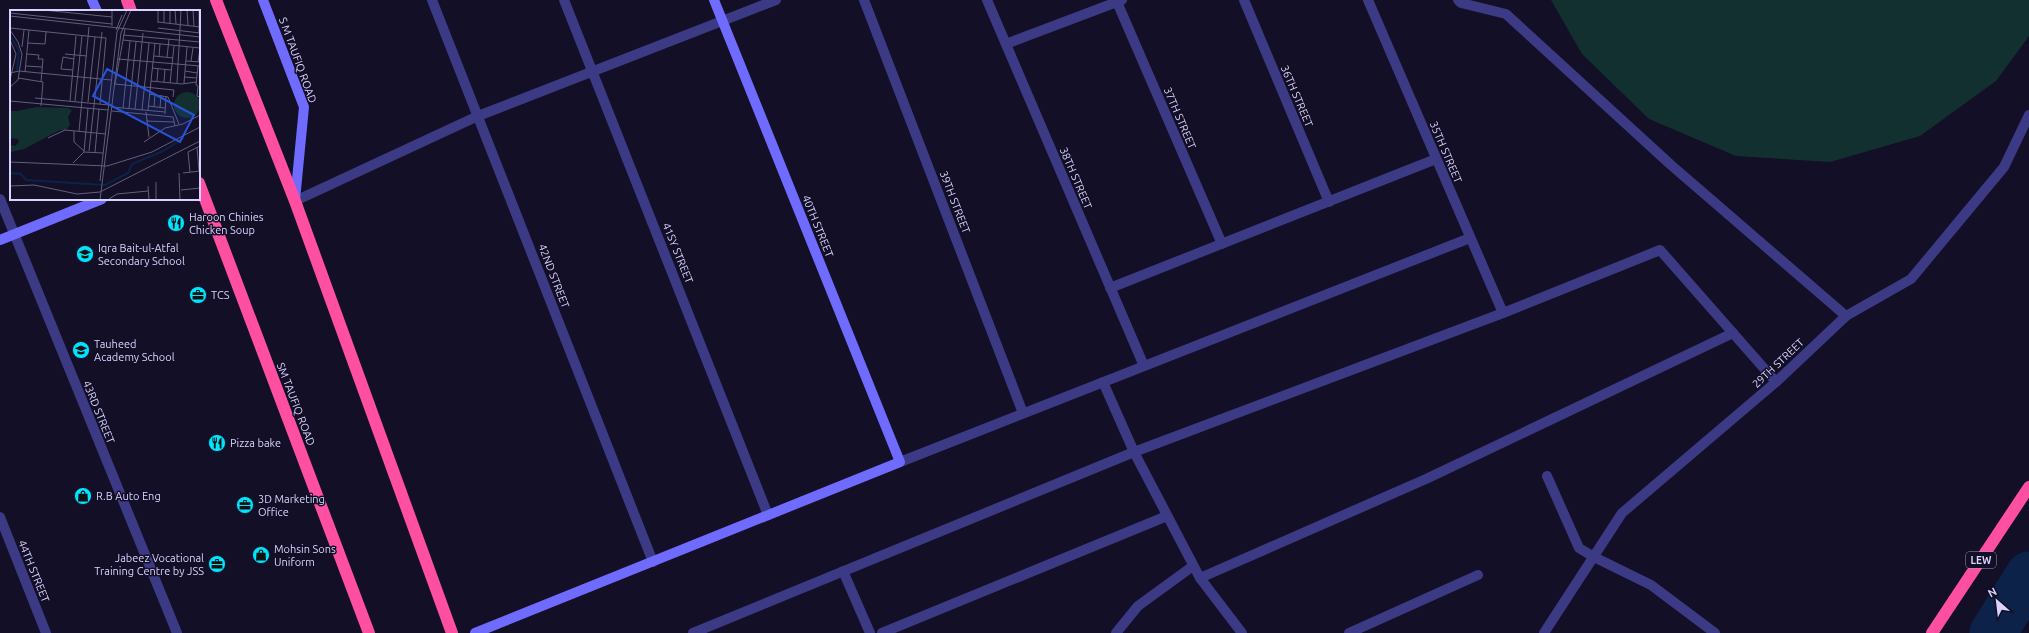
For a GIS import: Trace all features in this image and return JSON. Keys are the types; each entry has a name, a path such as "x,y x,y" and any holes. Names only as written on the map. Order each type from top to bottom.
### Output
{"highway":[{"path":"127,0 132,10"},
{"path":"216,0 295,201 452,633"},
{"name":"SM TAUFIQ ROAD","path":"200,187 369,633"},
{"name":"LEW","path":"1932,633 2029,487"}],"street":[{"path":"92,0 97,10"},
{"name":"S M TAUFIQ ROAD","path":"263,0 304,107 295,201"},
{"name":"42ND STREET","path":"432,0 653,562"},
{"name":"41SY STREET","path":"564,0 768,515"},
{"name":"40TH STREET","path":"714,0 900,462"},
{"path":"295,201 478,116 776,0"},
{"name":"39TH STREET","path":"864,0 1023,413"},
{"name":"38TH STREET","path":"987,0 1144,366"},
{"name":"36TH STREET","path":"1244,0 1329,202"},
{"name":"35TH STREET","path":"1368,0 1503,312"},
{"path":"1458,0 1506,14 1671,165 1846,316"},
{"path":"1006,44 1120,1"},
{"name":"37TH STREET","path":"1120,1 1222,244"},
{"name":"29TH STREET","path":"1544,633 1622,513 1776,382 1846,316 1911,279 2004,167 2029,115"},
{"path":"1110,288 1436,159"},
{"name":"43RD STREET","path":"0,199 177,633"},
{"path":"0,240 99,200"},
{"path":"475,633 1023,413 1470,238"},
{"path":"693,633 1134,452 1503,312 1660,250 1776,382"},
{"path":"1200,578 1426,479 1732,333"},
{"path":"1103,382 1134,452 1193,566 1200,578 1242,633"},
{"path":"1547,476 1579,548 1651,586 1715,633"},
{"path":"882,633 1167,516"},
{"name":"44TH STREET","path":"0,517 46,633"},
{"path":"1116,633 1138,606 1193,566"},
{"path":"843,571 870,633"},
{"path":"1349,633 1478,575"}],"green space":[{"path":"1551,0 2029,0 2029,36 1996,81 1920,136 1830,162 1736,156 1649,119 1582,54"}],"waterway":[{"path":"1993,633 2029,575"}],"place":[{"name":"Haroon Chinies Chicken Soup","path":"176,223"},
{"name":"Iqra Bait-ul-Atfal Secondary School","path":"85,254"},
{"name":"TCS","path":"198,295"},
{"name":"Tauheed Academy School","path":"81,350"},
{"name":"Pizza bake","path":"217,443"},
{"name":"R.B Auto Eng","path":"83,496"},
{"name":"3D Marketing Office","path":"245,505"},
{"name":"Mohsin Sons Uniform","path":"261,555"},
{"name":"Jabeez Vocational Training Centre by JSS","path":"217,564"}]}
